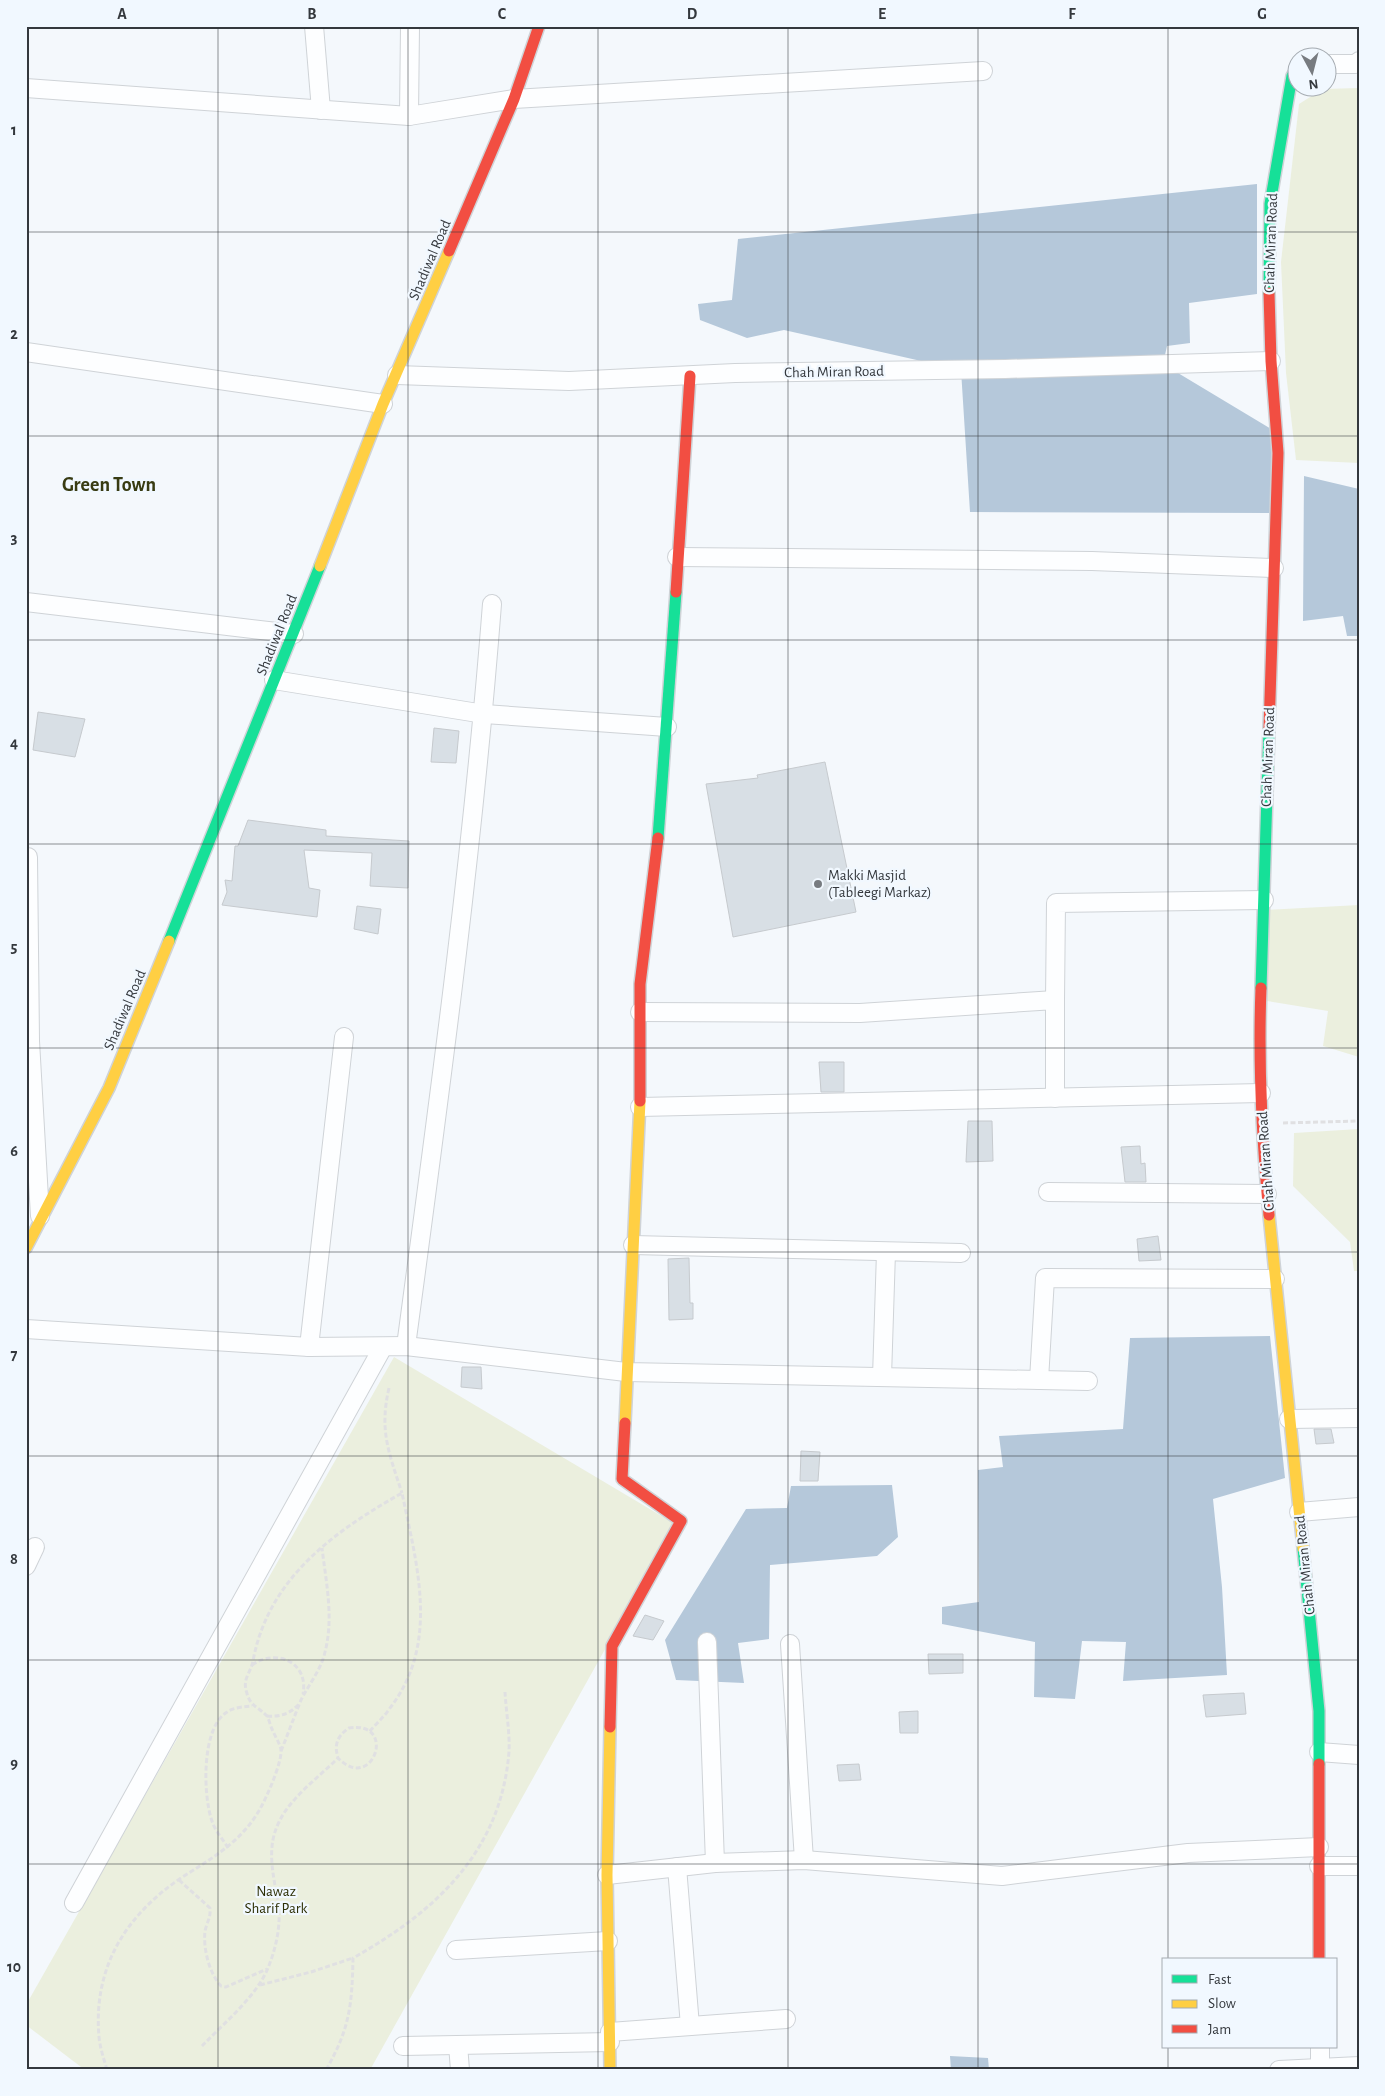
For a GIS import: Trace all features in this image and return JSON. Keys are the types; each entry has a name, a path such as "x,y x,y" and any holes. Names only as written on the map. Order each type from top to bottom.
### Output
{"street":[{"path":"314,26 321,110"},
{"path":"409,116 410,26"},
{"name":"Shadiwal Road","path":"26,1248 110,1088 294,634 383,404 514,99 540,26"},
{"path":"1338,64 1356,64 1359,61"},
{"path":"26,88 409,116 514,99 984,71"},
{"name":"Chah Miran Road","path":"1288,98 1270,204 1269,283 1271,361 1278,452 1260,1040 1262,1123 1267,1194 1319,1712 1318,1958"},
{"path":"26,352 383,404"},
{"name":"Chah Miran Road","path":"397,374 569,381 690,376 1271,361"},
{"path":"610,2070 607,1875 612,1646 681,1521 622,1480 640,1107 640,984 661,813 690,376"},
{"path":"677,557 1092,560 1274,568"},
{"path":"26,602 294,634"},
{"path":"406,1346 449,1026 484,714 492,604"},
{"path":"274,680 484,714 667,728"},
{"path":"28,857 28,1041 40,1220"},
{"path":"1055,1098 1056,903 1264,900"},
{"path":"640,1012 860,1014 1055,1000"},
{"path":"309,1347 344,1037"},
{"path":"640,1107 1261,1093"},
{"path":"1048,1192 1267,1194"},
{"path":"633,1246 961,1253"},
{"path":"882,1377 886,1252"},
{"path":"1039,1380 1045,1278 1275,1280"},
{"path":"26,1329 309,1347 406,1346 626,1372 1088,1381"},
{"path":"74,1903 383,1346"},
{"path":"1289,1419 1359,1418"},
{"path":"1299,1512 1359,1507"},
{"path":"26,1566 35,1547"},
{"path":"707,1642 715,1863"},
{"path":"790,1644 804,1860"},
{"path":"1319,1752 1359,1755"},
{"path":"607,1875 715,1863 804,1860 1002,1876 1188,1853 1319,1847"},
{"path":"1319,1866 1359,1866"},
{"path":"677,1867 690,2026"},
{"path":"456,1950 608,1941"},
{"path":"403,2046 610,2037 690,2026 786,2019"},
{"path":"458,2045 460,2070"},
{"path":"1320,2048 1320,2069"},
{"path":"1279,2070 1359,2066"}],"path":[{"path":"1262,1123 1359,1121"},
{"path":"369,1732 390,1708 402,1688 414,1661 420,1630 422,1600 402,1493 385,1436 384,1407 389,1388"},
{"path":"281,1750 266,1716 252,1706 246,1690 245,1681 252,1665 256,1644 264,1621 276,1597 295,1572 322,1547 368,1512 402,1493"},
{"path":"107,2070 99,2038 99,2000 106,1970 117,1943 134,1919 153,1900 179,1880 228,1848 256,1816 266,1796 281,1750 302,1699 316,1674 325,1652 329,1628 329,1601 322,1547"},
{"path":"252,1665 266,1657 281,1657 294,1664 303,1676 302,1699 291,1712 283,1715 266,1716"},
{"path":"260,1985 311,1972 353,1958 389,1938 419,1915 445,1891 468,1865 485,1836 497,1809 505,1777 509,1750 505,1692"},
{"path":"228,1848 213,1824 209,1813 205,1782 207,1758 215,1726 219,1719 232,1710 252,1706"},
{"path":"356,1727 369,1732 377,1744 374,1758 368,1765 359,1768 351,1768 344,1764 338,1758 336,1746 342,1733 349,1728 356,1727"},
{"path":"202,2046 260,1985 268,1968 275,1944 279,1913 271,1868 271,1849 279,1820 289,1806 338,1758"},
{"path":"179,1880 210,1908 210,1918 205,1937 210,1968 221,1986 226,1987 268,1968"},
{"path":"326,2070 339,2048 348,2023 352,1993 353,1958"}],"green space":[{"path":"1359,88 1359,463 1296,460 1286,373 1281,262 1299,104 1309,98 1338,98 1338,89"},
{"path":"1359,905 1359,1057 1323,1046 1328,1011 1261,1000 1264,910"},
{"path":"1359,1129 1359,1271 1354,1271 1350,1242 1293,1186 1294,1133"},
{"name":"Nawaz Sharif Park","path":"394,1357 675,1524 370,2070 85,2070 26,2025 26,2005"}],"water":[{"path":"1257,184 1257,294 1189,303 1190,343 1167,346 1163,364 1276,432 1276,513 970,512 961,370 784,330 747,338 700,320 698,304 732,300 738,239"},
{"path":"1304,476 1359,489 1359,636 1347,636 1343,616 1303,621"},
{"path":"1270,1336 1285,1478 1213,1499 1222,1587 1227,1675 1123,1681 1126,1642 1082,1641 1075,1699 1034,1697 1035,1642 942,1624 942,1607 979,1602 978,1470 1003,1467 999,1436 1123,1429 1130,1338"},
{"path":"892,1485 898,1537 877,1556 770,1565 769,1639 738,1643 744,1683 676,1680 665,1640 746,1509 787,1508 791,1486"},
{"path":"950,2056 988,2058 989,2070 951,2070"}],"building":[{"path":"38,712 85,719 75,757 33,750"},
{"path":"434,728 459,731 456,763 431,762"},
{"path":"825,762 856,912 733,937 706,784 758,778 757,775"},
{"path":"248,820 326,830 326,836 409,841 408,888 370,886 372,853 304,850 309,888 320,890 317,917 222,905 227,892 225,880 232,881 235,846 238,846"},
{"path":"357,906 381,909 378,934 354,929"},
{"path":"819,1062 844,1062 844,1092 821,1092"},
{"path":"968,1121 992,1121 993,1161 966,1162"},
{"path":"1140,1146 1141,1164 1145,1163 1146,1182 1125,1182 1121,1147"},
{"path":"1158,1236 1161,1260 1139,1261 1137,1239"},
{"path":"689,1258 690,1303 693,1303 693,1319 669,1320 668,1259"},
{"path":"462,1367 481,1367 482,1389 461,1387"},
{"path":"1314,1429 1331,1429 1334,1443 1316,1444"},
{"path":"801,1451 820,1452 818,1481 800,1481"},
{"path":"645,1615 664,1621 653,1640 633,1636"},
{"path":"928,1654 963,1654 963,1673 929,1674"},
{"path":"1244,1693 1246,1714 1206,1717 1203,1695"},
{"path":"918,1711 918,1733 900,1733 899,1712"},
{"path":"859,1764 861,1780 839,1781 837,1765"}],"traffic: fast":[{"path":"1269,293 1270,204 1288,98"},
{"path":"169,941 320,566"},
{"path":"658,838 676,592"},
{"path":"1261,988 1269,729"},
{"path":"1303,1548 1319,1711 1319,1764"}],"traffic: slow":[{"path":"320,566 383,404 449,251"},
{"path":"26,1248 109,1088 169,941"},
{"path":"625,1423 640,1101"},
{"path":"1269,1215 1303,1548"},
{"path":"610,1727 607,1875 610,2070"}],"traffic: jam":[{"path":"449,251 514,99 539,26"},
{"path":"1269,293 1271,361 1278,453 1269,729"},
{"path":"676,592 690,376"},
{"path":"640,1101 640,984 658,838"},
{"path":"1261,988 1261,1102 1269,1215"},
{"path":"610,1727 612,1646 681,1521 622,1479 625,1423"},
{"path":"1319,1764 1319,1958"}],"place":[{"name":"Makki Masjid (Tableegi Markaz)","path":"818,884"}],"district":[{"name":"Green Town","path":"109,485"}]}
